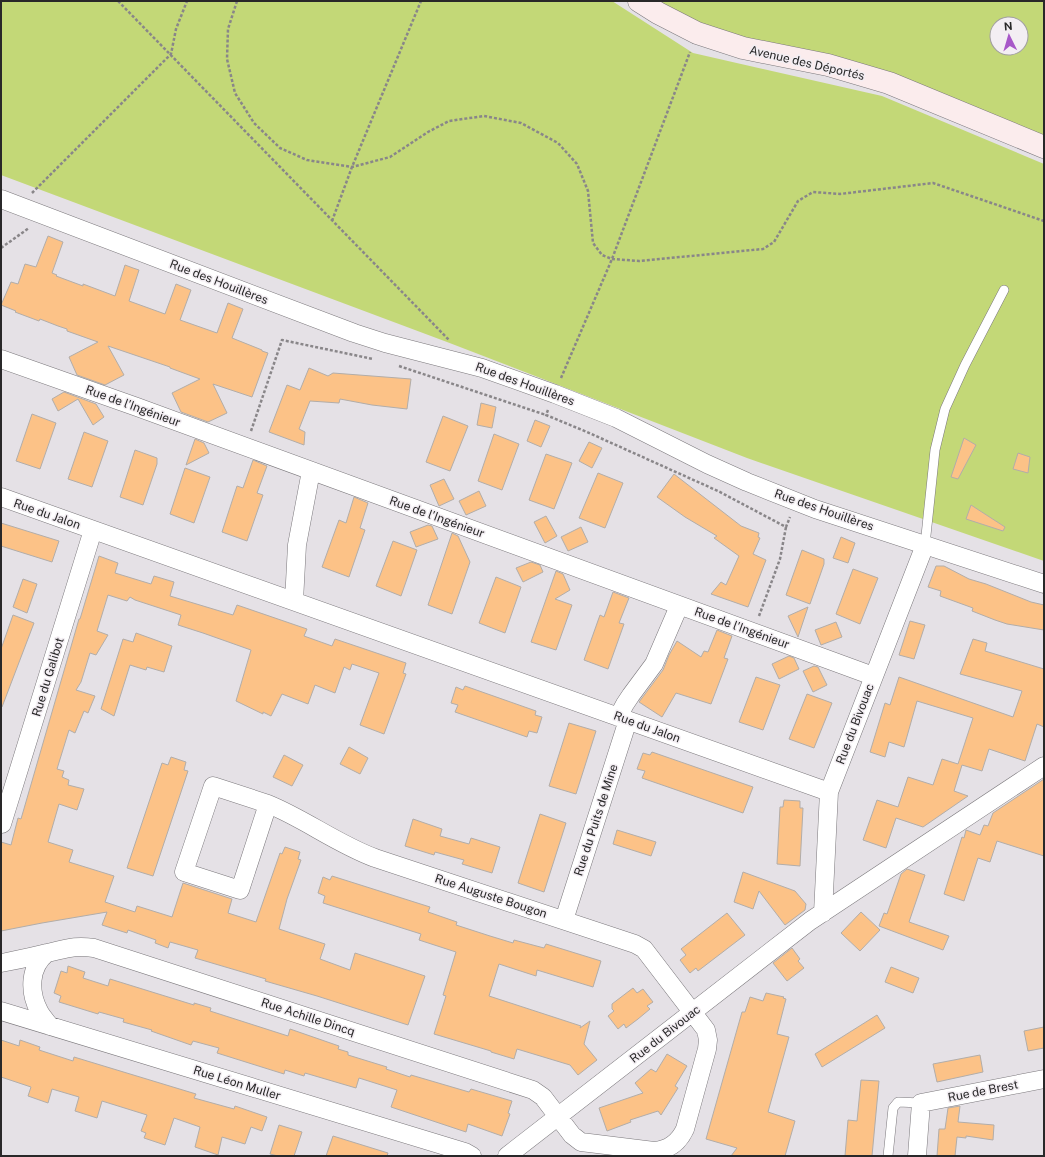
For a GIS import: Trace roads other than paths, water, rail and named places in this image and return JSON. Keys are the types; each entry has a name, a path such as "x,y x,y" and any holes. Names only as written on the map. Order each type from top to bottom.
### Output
{"street":[{"name":"Avenue des Déportés","path":"639,1 658,13 697,33 743,48 828,65 889,83 1044,147"},
{"name":"Rue des Houillères","path":"1,199 354,333 385,343 482,368 555,394 616,418 708,464 795,501 1044,584"},
{"name":"Rue de l'Ingénieur","path":"1,359 873,676"},
{"path":"294,601 297,546 311,471"},
{"name":"Rue du Jalon","path":"1,498 829,792"},
{"name":"Rue du Galibot","path":"2,823 93,530"},
{"name":"Rue du Bivouac","path":"823,913 829,792 925,544"},
{"name":"Rue du Puits de Mine","path":"564,920 623,719 624,704 654,664 679,606"},
{"name":"Rue du Bivouac","path":"507,1156 810,921 1044,766"},
{"name":"Rue Auguste Bougon","path":"268,804 240,890 184,872 213,786 268,804 285,811 369,856 635,944 648,953 693,1012"},
{"name":"Rue Achille Dincq","path":"1,963 71,947 82,946 94,948 533,1090 543,1097 572,1136 581,1142 654,1151 665,1150 674,1145 685,1128 708,1044 708,1035 706,1030 693,1012"},
{"path":"47,953 37,964 33,974 32,984 33,994 39,1012 50,1026"},
{"name":"Rue Léon Muller","path":"1,1011 465,1152 472,1156"},
{"name":"Rue de Brest","path":"921,1103 1044,1079"},
{"path":"917,1156 921,1103"}],"lane":[{"path":"925,544 935,450 945,409 964,365 1004,290"},
{"path":"888,1156 893,1108 898,1102 921,1103"}]}
